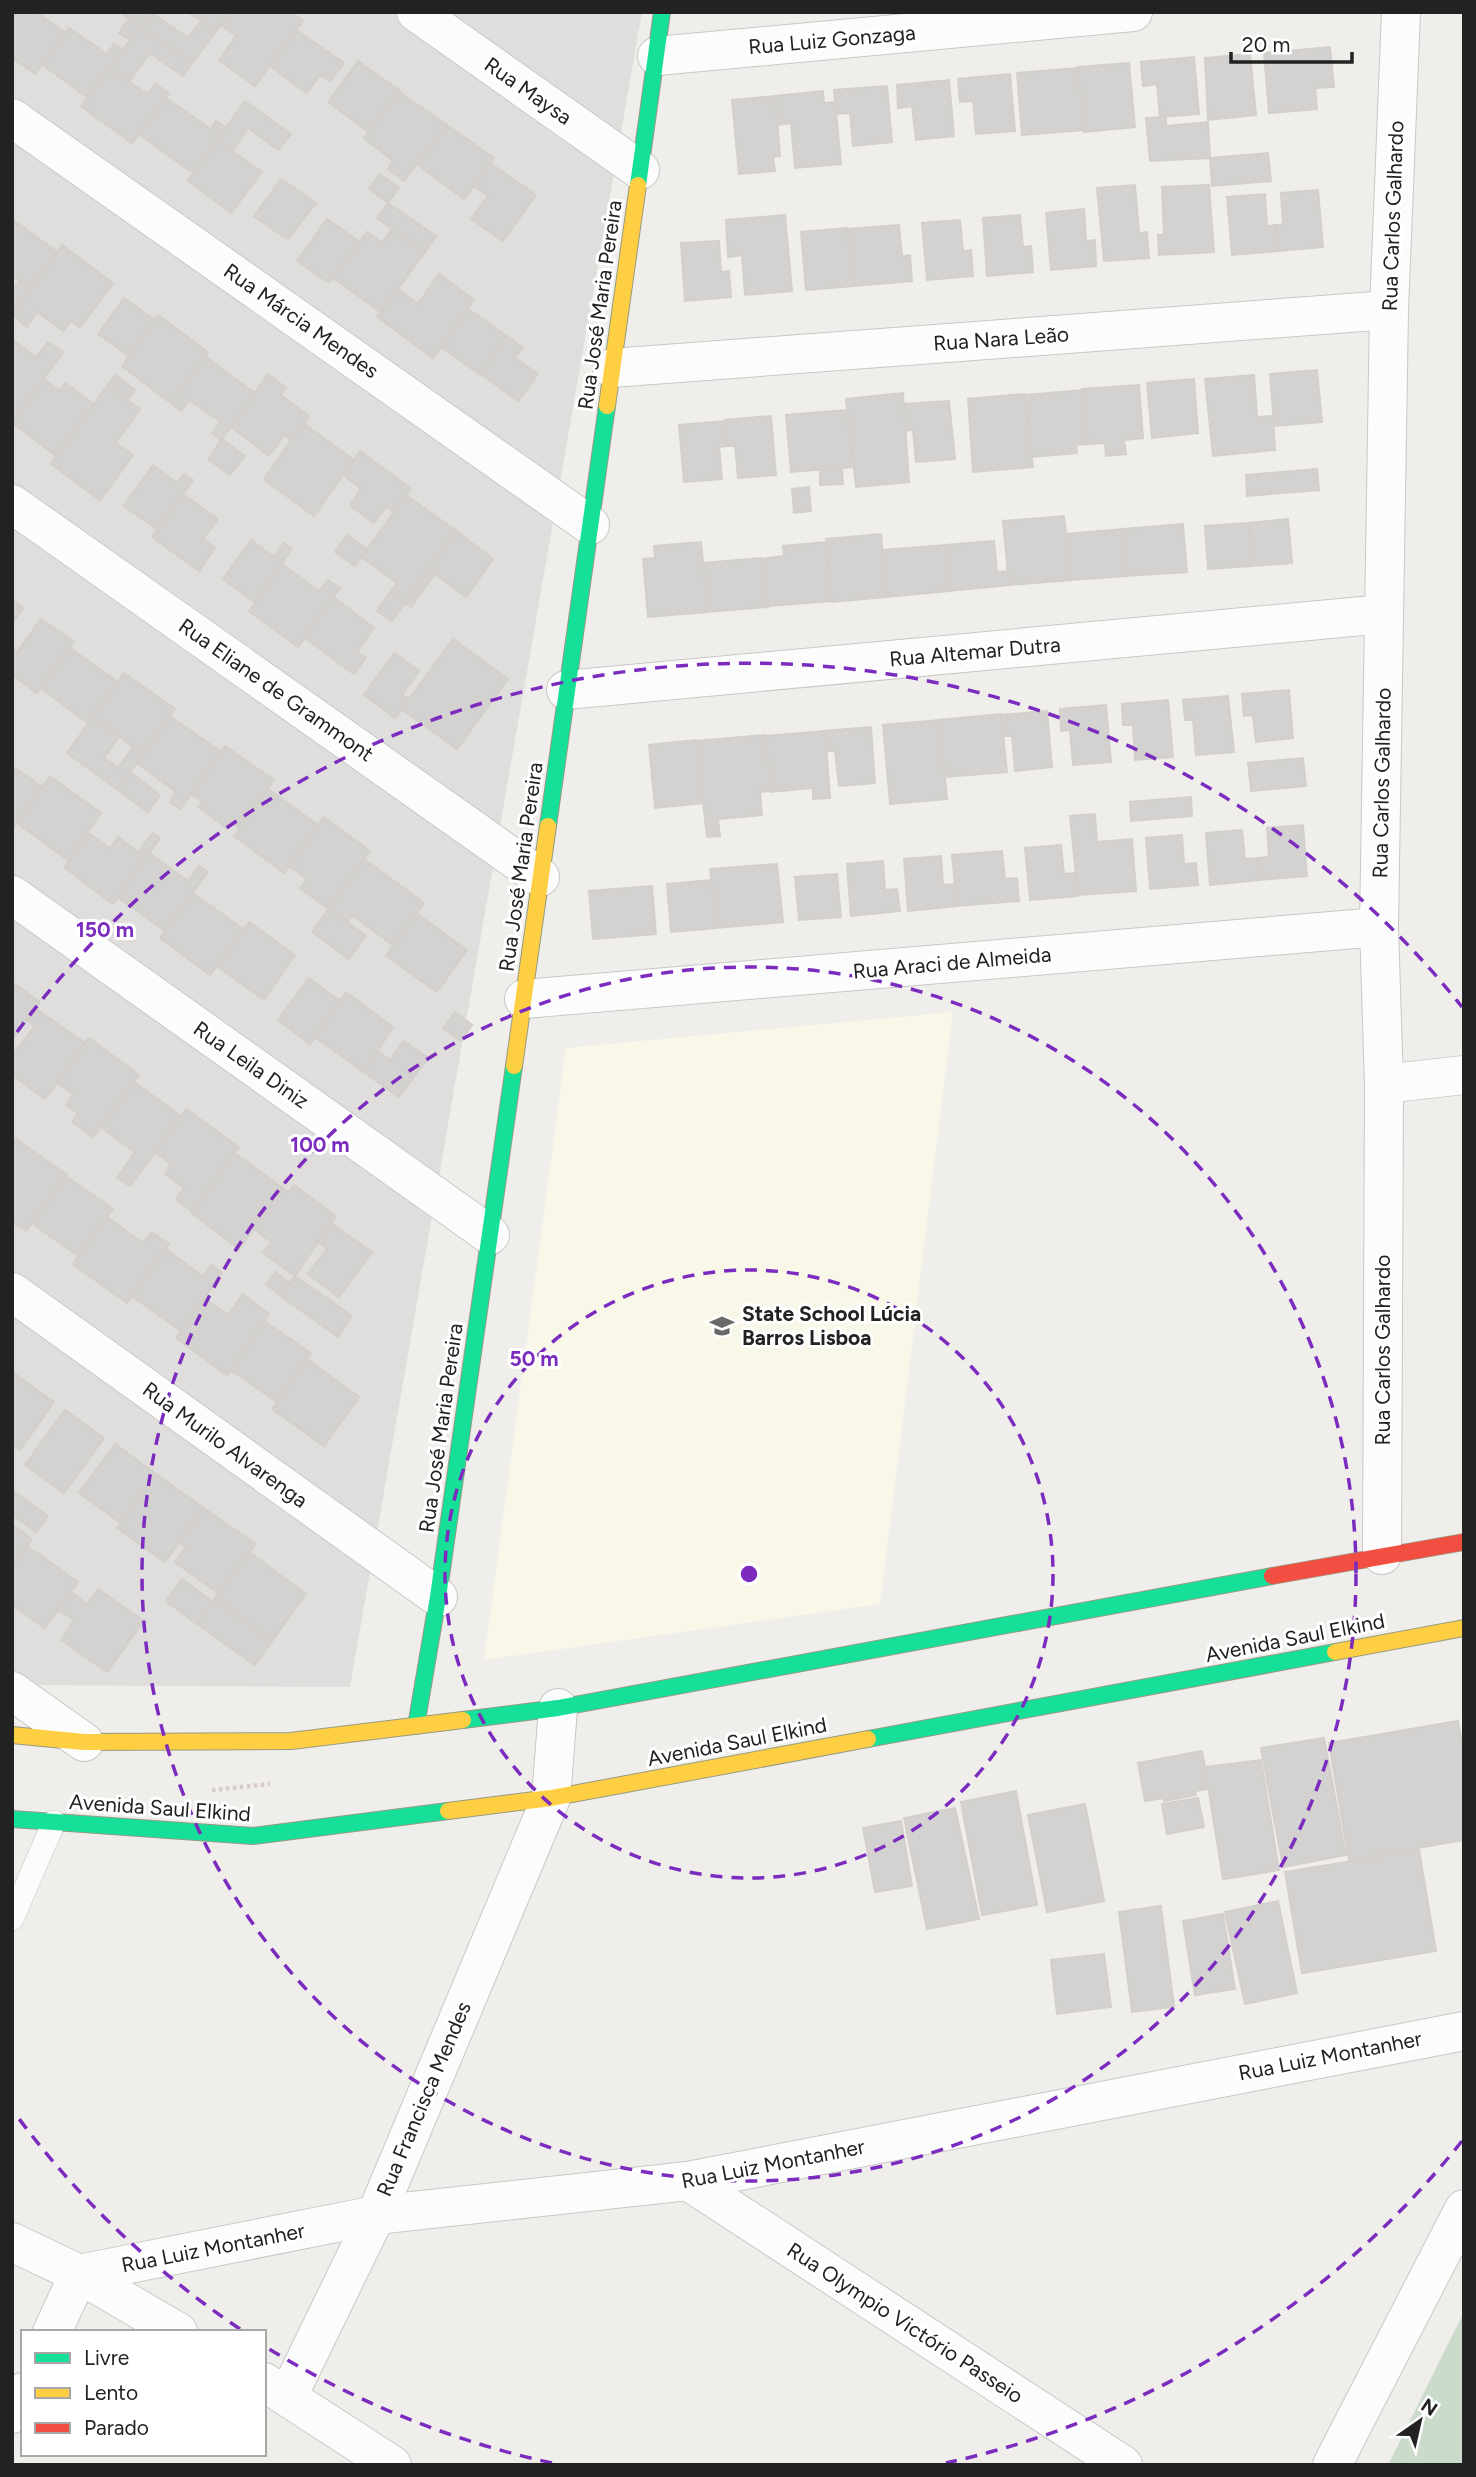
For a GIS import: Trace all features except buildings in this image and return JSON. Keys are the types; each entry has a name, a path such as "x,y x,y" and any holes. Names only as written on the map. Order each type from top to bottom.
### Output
{"main road":[{"name":"Rua José Maria Pereira","path":"416,1726 438,1597 524,999 662,12"},
{"path":"12,1735 84,1742 291,1741 558,1708 1464,1542"},
{"name":"Avenida Saul Elkind","path":"12,1819 253,1836 551,1798 1464,1628"}],"street":[{"name":"Rua Maysa","path":"416,12 640,170"},
{"name":"Rua Luiz Gonzaga","path":"657,56 1133,12"},
{"name":"Rua Carlos Galhardo","path":"1382,1555 1384,1084 1379,927 1389,310 1401,12"},
{"name":"Rua Márcia Mendes","path":"12,118 590,525"},
{"name":"Rua Nara Leão","path":"612,368 1389,310"},
{"name":"Rua Eliane de Grammont","path":"12,504 540,877"},
{"name":"Rua Altemar Dutra","path":"566,690 1384,614"},
{"name":"Rua Leila Diniz","path":"12,895 490,1235"},
{"name":"Rua Araci de Almeida","path":"524,999 1379,927"},
{"path":"1384,1084 1464,1075"},
{"name":"Rua Murilo Alvarenga","path":"12,1292 438,1597"},
{"path":"12,1691 84,1742"},
{"name":"Rua Francisca Mendes","path":"276,2389 376,2215 551,1798 558,1708"},
{"name":"Rua Luiz Montanher","path":"79,2274 376,2215 688,2181 1464,2031"},
{"name":"Rua Olympio Victório Passeio","path":"688,2181 1123,2465"},
{"path":"1332,2465 1464,2210"},
{"path":"12,2242 79,2274 175,2330"},
{"path":"53,2330 79,2274"},
{"path":"276,2389 392,2465"},
{"path":"12,2414 21,2396"}],"lane":[{"path":"12,1919 54,1822"}],"shaded area":[{"path":"12,12 642,12 350,1687 12,1685"},
{"name":"State School Lúcia Barros Lisboa","path":"953,1012 880,1604 484,1660 566,1048"}],"green space":[{"path":"1464,2312 1464,2465 1388,2465"}],"traffic: fast":[{"path":"638,185 662,12"},
{"path":"548,826 607,406"},
{"path":"416,1726 438,1597 514,1066"},
{"path":"463,1720 558,1708 1272,1576"},
{"path":"868,1739 1335,1652"},
{"path":"12,1819 253,1836 448,1811"}],"traffic: slow":[{"path":"607,406 638,185"},
{"path":"514,1066 548,826"},
{"path":"1335,1652 1464,1628"},
{"path":"12,1735 84,1742 291,1741 463,1720"},
{"path":"448,1811 551,1798 868,1739"}],"traffic: jam":[{"path":"1272,1576 1464,1542"}],"place":[{"name":"State School Lúcia Barros Lisboa","path":"722,1326"}]}
